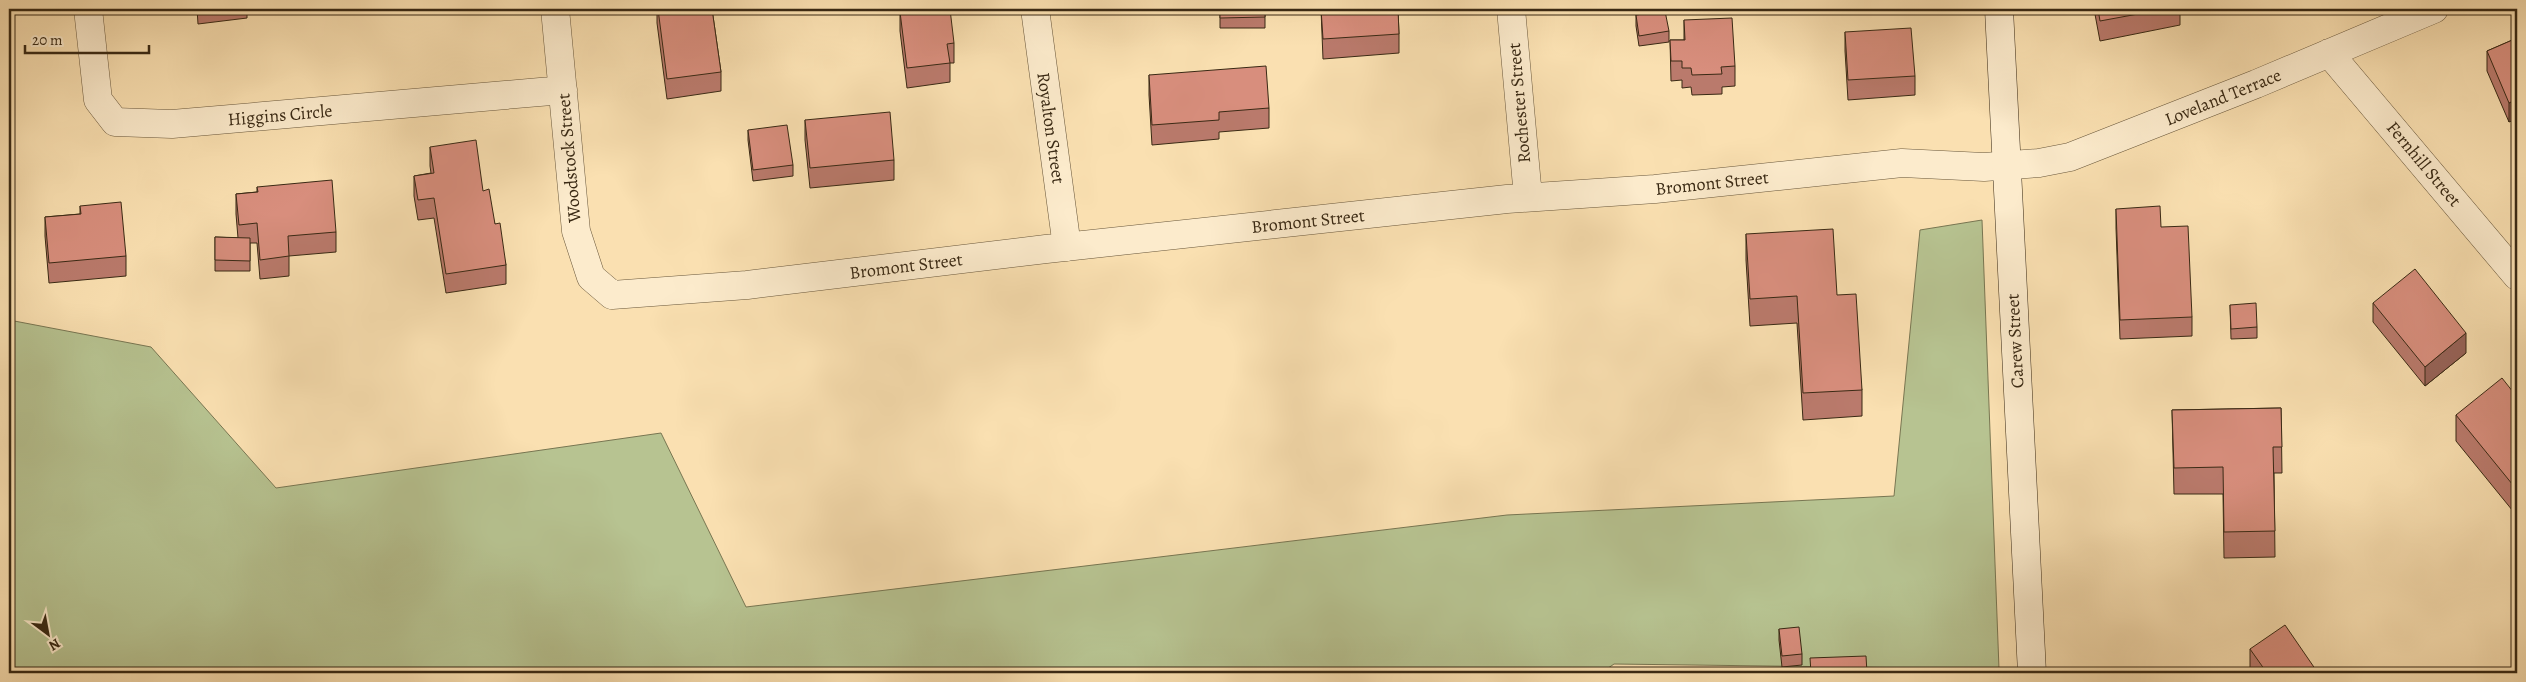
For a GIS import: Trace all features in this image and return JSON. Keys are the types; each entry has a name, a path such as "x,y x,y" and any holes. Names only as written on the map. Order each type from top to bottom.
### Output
{"street":[{"name":"Higgins Circle","path":"88,9 98,100 115,122 172,124 563,90"},
{"name":"Woodstock Street","path":"555,9 576,231 591,278 612,295"},
{"name":"Royalton Street","path":"1035,9 1067,247"},
{"name":"Rochester Street","path":"1511,9 1528,197"},
{"name":"Carew Street","path":"1998,9 2032,673"},
{"name":"Loveland Terrace","path":"2006,164 2039,163 2070,157 2434,9"},
{"name":"Fernhill Street","path":"2329,53 2517,276"},
{"name":"Bromont Street","path":"612,295 747,285 1067,247 1528,197 1656,189 1902,163 1984,167 2006,164"}],"green space":[{"path":"1982,220 1999,669 1614,664 1601,673 9,673 9,320 151,347 276,488 661,433 746,607 1507,515 1894,496 1920,230"}],"building":[{"path":"658,9 712,9 721,72 667,79"},
{"path":"924,9 950,9 954,43 947,44 950,63 907,68 900,12"},
{"path":"1220,9 1265,9 1265,17 1220,18"},
{"path":"1321,9 1398,9 1399,34 1323,39"},
{"path":"2098,9 2165,9 2100,21"},
{"path":"1665,11 1669,31 1639,36 1636,15"},
{"path":"1732,18 1735,66 1721,67 1722,74 1692,75 1691,68 1682,68 1682,61 1671,61 1670,40 1685,40 1684,20"},
{"path":"1911,28 1915,76 1848,80 1845,32"},
{"path":"2517,38 2517,99 2509,103 2487,51"},
{"path":"1266,66 1269,108 1219,112 1219,120 1152,125 1149,75"},
{"path":"890,112 894,160 810,168 805,120"},
{"path":"787,125 793,165 753,170 748,130"},
{"path":"476,140 483,191 489,189 495,224 500,223 506,265 446,274 434,198 418,200 414,176 434,173 430,147"},
{"path":"332,180 336,232 288,236 289,256 260,260 257,223 239,225 236,194 258,192 257,187"},
{"path":"121,202 126,256 49,263 45,217 81,214 80,206"},
{"path":"2160,206 2161,227 2188,226 2192,317 2120,320 2116,209"},
{"path":"1833,229 1837,295 1856,294 1862,390 1803,393 1797,296 1750,299 1746,234"},
{"path":"215,237 250,238 250,261 215,260"},
{"path":"2415,269 2466,333 2425,367 2373,303"},
{"path":"2256,303 2257,327 2231,329 2230,305"},
{"path":"2502,378 2517,397 2517,490 2456,415"},
{"path":"2281,408 2282,447 2273,447 2275,531 2224,532 2223,467 2174,468 2172,410"},
{"path":"2285,625 2318,673 2267,673 2250,649"},
{"path":"1799,627 1802,654 1782,656 1779,629"},
{"path":"1866,656 1867,673 1811,673 1810,658"}]}
